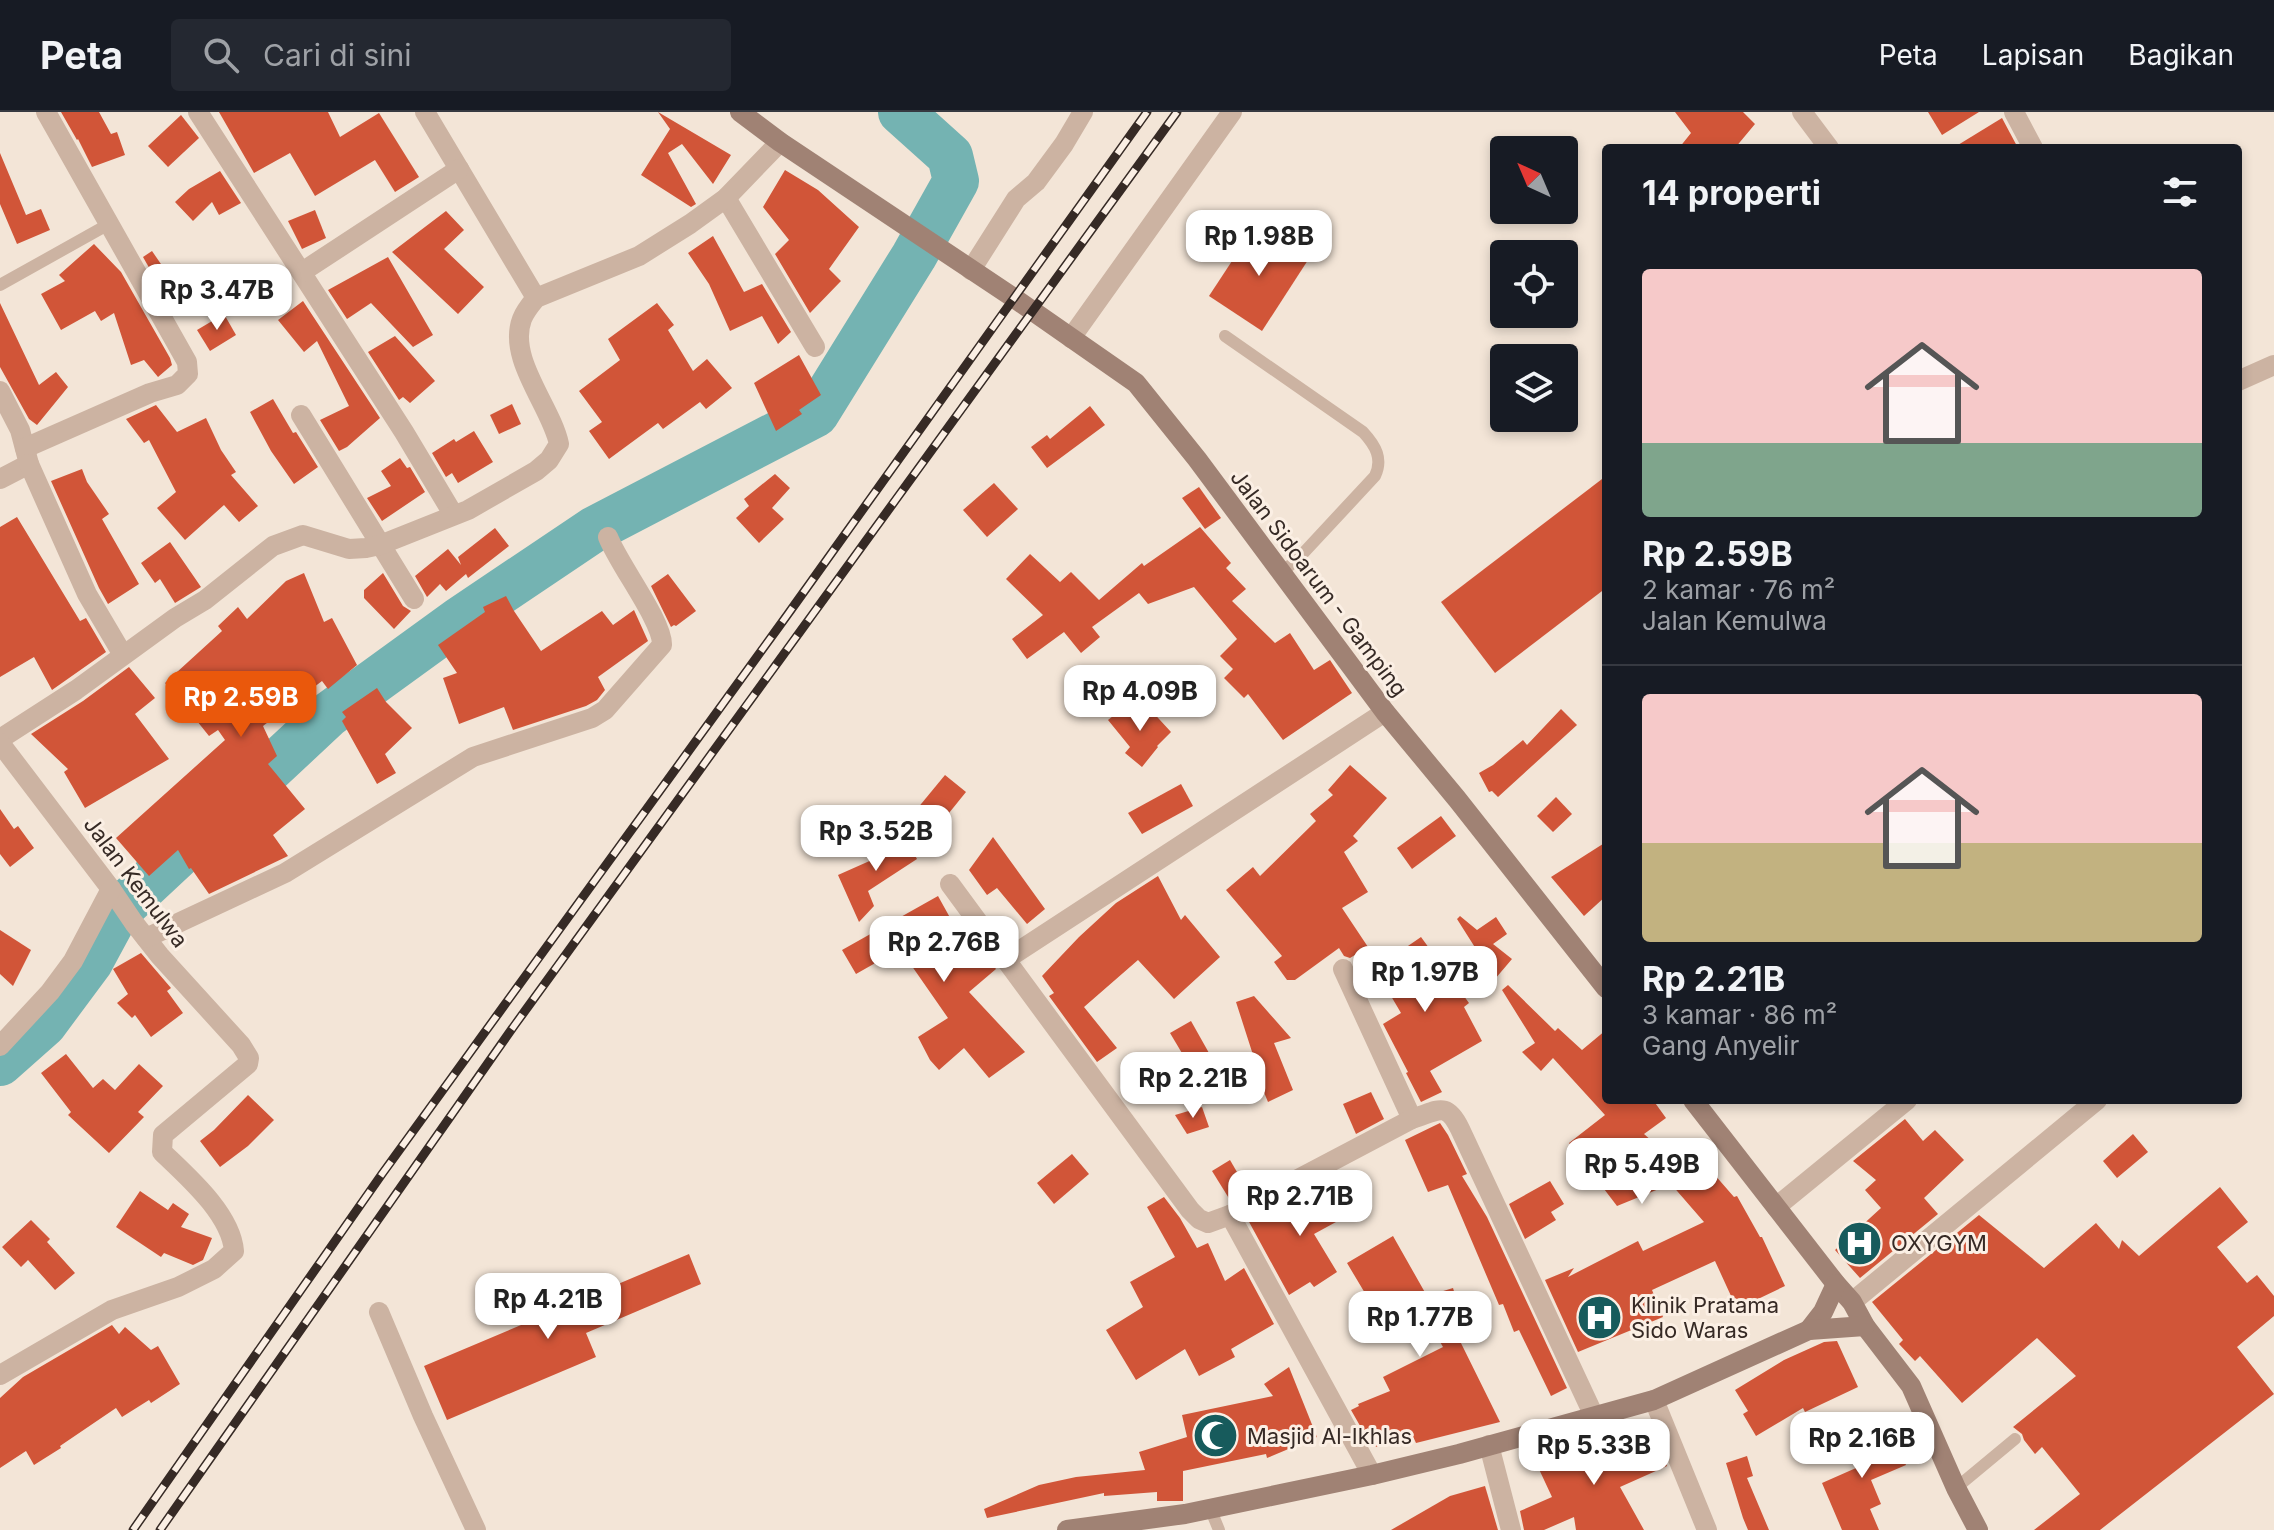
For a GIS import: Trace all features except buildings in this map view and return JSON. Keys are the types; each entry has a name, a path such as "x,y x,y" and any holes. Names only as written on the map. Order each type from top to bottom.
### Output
{"main road":[{"name":"Jalan Sidoarum - Gamping","path":"740,112 1136,383 1197,459 1385,712 1602,983"},
{"path":"1703,1104 1776,1207 1852,1302 1865,1326 1911,1386 1978,1530"},
{"path":"1809,1330 1823,1312 1836,1284"},
{"path":"1067,1530 1185,1514 1372,1475 1654,1400 1809,1330 1865,1326"}],"street":[{"path":"0,479 27,456 150,393 177,385 188,374 187,362 46,112"},
{"path":"198,112 404,432 453,514"},
{"path":"425,112 536,298"},
{"path":"971,270 1016,199 1036,182 1083,112"},
{"path":"1071,338 1232,112"},
{"path":"1802,112 1826,144"},
{"path":"2014,112 2031,144"},
{"path":"0,741 205,600 273,546 303,535 349,549 380,545 468,510 536,471 549,460 559,444 556,428 525,366 519,340 521,320 536,298 639,256 690,224 726,198 780,142"},
{"path":"302,272 459,169"},
{"path":"726,198 815,347"},
{"path":"2242,379 2274,365"},
{"path":"0,391 20,430 27,456 87,594 123,655"},
{"path":"301,415 414,599"},
{"path":"140,931 285,873 473,757 592,718 605,710 662,645 660,630 608,537"},
{"path":"1005,960 1385,712"},
{"name":"Jalan Kemulwa","path":"0,741 140,931 249,1058 248,1064 163,1135 162,1152 223,1217 233,1236 234,1251 214,1269 178,1287 112,1310 0,1375"},
{"path":"950,884 1199,1219 1208,1223 1230,1215 1412,1119 1443,1109 1453,1115 1594,1416"},
{"path":"0,1046 42,1001 73,961 111,889"},
{"path":"1343,969 1412,1119"},
{"path":"1776,1207 1902,1104"},
{"path":"1852,1302 2092,1104"},
{"path":"1230,1215 1372,1475"},
{"path":"379,1312 476,1530"},
{"path":"1654,1400 1707,1530"},
{"path":"1489,1445 1511,1530"}],"lane":[{"path":"0,285 109,224"},
{"path":"1225,336 1363,432 1378,454 1380,466 1375,476 1296,561 1281,572"},
{"path":"1956,1488 2015,1439"},
{"path":"1210,1508 1219,1530"}],"waterway":[{"path":"0,1063 44,1024 90,962 117,912 328,715 459,620 593,530 816,414 914,256 956,181 950,156 901,112"}],"railway":[{"path":"133,1530 382,1174 1147,112"},
{"path":"160,1530 514,1026 1177,112"}],"place":[{"name":"OXYGYM","path":"1860,1243"},
{"name":"Klinik Pratama Sido Waras","path":"1600,1318"},
{"name":"Masjid Al-Ikhlas","path":"1216,1436"}]}
